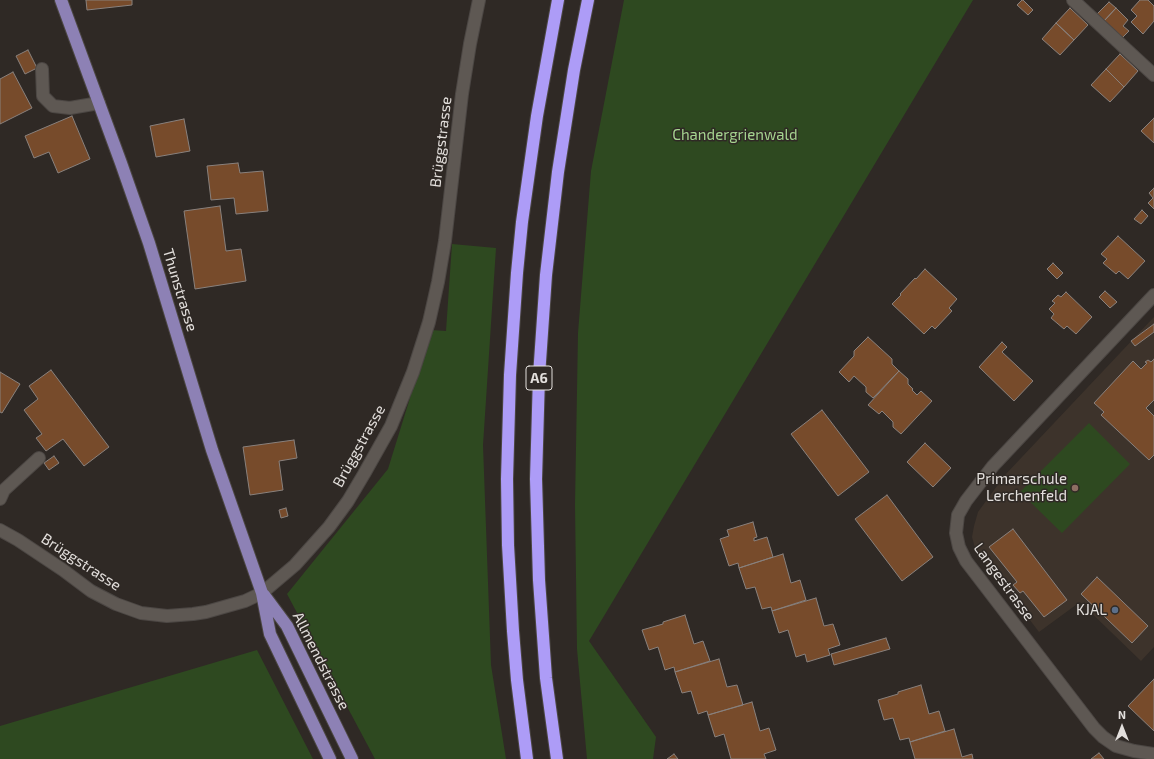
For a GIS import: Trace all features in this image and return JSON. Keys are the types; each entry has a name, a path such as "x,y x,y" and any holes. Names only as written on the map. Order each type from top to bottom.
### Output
{"highway":[{"name":"A6","path":"527,759 513,624 508,545 507,479 510,375 517,273 523,214 537,116 558,0"},
{"name":"A6","path":"557,759 546,678 538,566 536,479 539,376 546,275 554,202 568,106 588,0"}],"main road":[{"name":"Thunstrasse","path":"61,0 149,243 212,450 262,593"},
{"name":"Allmendstrasse","path":"262,593 270,634 330,759"},
{"name":"Allmendstrasse","path":"262,593 287,626 352,759"}],"street":[{"name":"Brüggstrasse","path":"0,530 63,570 91,591 116,604 141,613 168,616 200,613 245,601 262,593 295,565 329,527 348,501 391,426 413,372 429,322 438,282 445,241 463,88 479,0"},
{"path":"1074,0 1154,75"},
{"path":"42,69 43,96 53,106 70,108 99,103"},
{"name":"Langestrasse","path":"1154,295 993,466 966,501 958,515 956,533 959,547 966,561 1094,728 1103,737 1116,746 1154,754"},
{"path":"0,499 4,490 39,458"}],"shaded area":[{"name":"Primarschule Lerchenfeld","path":"1154,317 1154,647 1141,661 1080,602 1039,632 975,548 972,537 978,512 1005,475"}],"green space":[{"name":"Chandergrienwald","path":"624,0 973,0 589,641 656,737 653,759 587,759 577,649 575,505 578,333 591,171"},
{"path":"452,244 496,248 483,445 491,665 506,759 375,759 287,594 388,469 431,330 446,331"},
{"path":"1089,423 1130,464 1062,533 1020,492"},
{"path":"257,650 313,759 0,759 0,726"}],"building":[{"path":"86,0 132,0 132,5 87,10"},
{"path":"1022,0 1033,10 1028,15 1017,5"},
{"path":"1140,0 1148,0 1154,6 1154,21 1143,34 1131,22 1137,16 1131,10"},
{"path":"1109,2 1116,8 1104,21 1097,14"},
{"path":"1070,8 1088,25 1074,40 1056,23"},
{"path":"1116,8 1128,20 1123,26 1129,31 1122,38 1104,21"},
{"path":"1056,23 1074,40 1060,55 1042,39"},
{"path":"28,50 37,68 25,74 16,56"},
{"path":"1120,54 1138,71 1124,87 1106,69"},
{"path":"1106,69 1124,87 1110,102 1091,85"},
{"path":"13,72 32,108 0,124 0,79"},
{"path":"72,116 90,159 58,173 49,152 34,158 25,136"},
{"path":"1154,118 1154,143 1141,131"},
{"path":"184,119 190,151 156,157 150,126"},
{"path":"238,163 240,173 263,171 268,211 236,214 234,198 211,200 207,166"},
{"path":"1154,188 1154,209 1148,203 1153,198 1149,193"},
{"path":"220,206 226,251 241,249 246,281 195,289 184,211"},
{"path":"1142,210 1148,216 1141,224 1134,219"},
{"path":"1118,236 1145,261 1128,279 1119,271 1116,274 1103,263 1107,259 1101,254"},
{"path":"1053,263 1063,273 1057,279 1047,269"},
{"path":"925,269 957,299 949,308 952,311 935,329 932,326 924,334 892,304"},
{"path":"1105,291 1117,302 1110,308 1099,297"},
{"path":"1066,292 1092,317 1076,334 1067,326 1064,329 1051,318 1054,314 1049,309 1055,303 1052,301 1058,295 1061,297"},
{"path":"1154,324 1154,332 1135,346 1131,341"},
{"path":"868,337 892,359 892,364 899,371 873,398 866,392 866,387 854,376 849,382 839,372 854,356 854,351"},
{"path":"1002,342 1007,347 1002,352 1033,381 1014,401 979,367"},
{"path":"1154,359 1154,400 1146,408 1154,416 1154,455 1149,460 1101,415 1104,412 1094,403 1133,361 1141,369 1147,363 1145,362 1148,360 1151,362"},
{"path":"51,370 109,447 84,466 63,439 46,451 36,438 42,434 24,410 38,399 29,386"},
{"path":"899,371 908,379 908,384 917,395 921,391 932,401 901,434 893,427 893,422 882,411 879,414 868,405"},
{"path":"0,372 20,384 2,413 0,412"},
{"path":"822,410 869,472 838,496 791,434"},
{"path":"294,440 297,458 279,461 283,490 250,495 243,447"},
{"path":"925,443 951,468 933,487 907,462"},
{"path":"54,456 59,463 49,470 44,463"},
{"path":"887,495 933,557 902,581 855,519"},
{"path":"286,508 288,516 281,518 279,510"},
{"path":"753,522 757,537 754,538 754,541 767,537 773,557 739,568 738,563 729,566 720,539 729,536 727,530"},
{"path":"1013,529 1067,600 1044,617 1023,591 1020,593 1013,585 1017,582 989,547"},
{"path":"783,554 791,583 800,580 806,600 772,611 771,607 762,609 755,587 746,589 739,568"},
{"name":"KJAL","path":"1097,577 1148,626 1132,643 1081,594"},
{"path":"816,598 824,626 833,624 840,645 828,649 830,655 807,662 805,654 796,657 788,630 779,633 772,611"},
{"path":"685,615 694,644 703,641 710,661 675,672 674,667 665,670 658,647 649,650 642,630 663,624 663,622"},
{"path":"886,638 890,649 834,665 831,654"},
{"path":"719,659 727,687 737,685 743,705 708,715 707,711 698,714 691,691 682,693 675,672"},
{"path":"1154,679 1154,731 1128,706"},
{"path":"921,685 929,714 939,711 945,731 910,742 909,738 900,740 893,718 884,720 878,700"},
{"path":"752,702 760,731 769,728 776,750 764,754 766,759 731,759 724,734 715,737 708,715"},
{"path":"954,729 962,757 972,754 973,759 915,759 910,742"},
{"path":"1099,753 1104,759 1091,759"},
{"path":"674,754 678,759 667,759"}],"place":[{"name":"Primarschule Lerchenfeld","path":"1075,488"},
{"name":"KJAL","path":"1115,610"}]}
